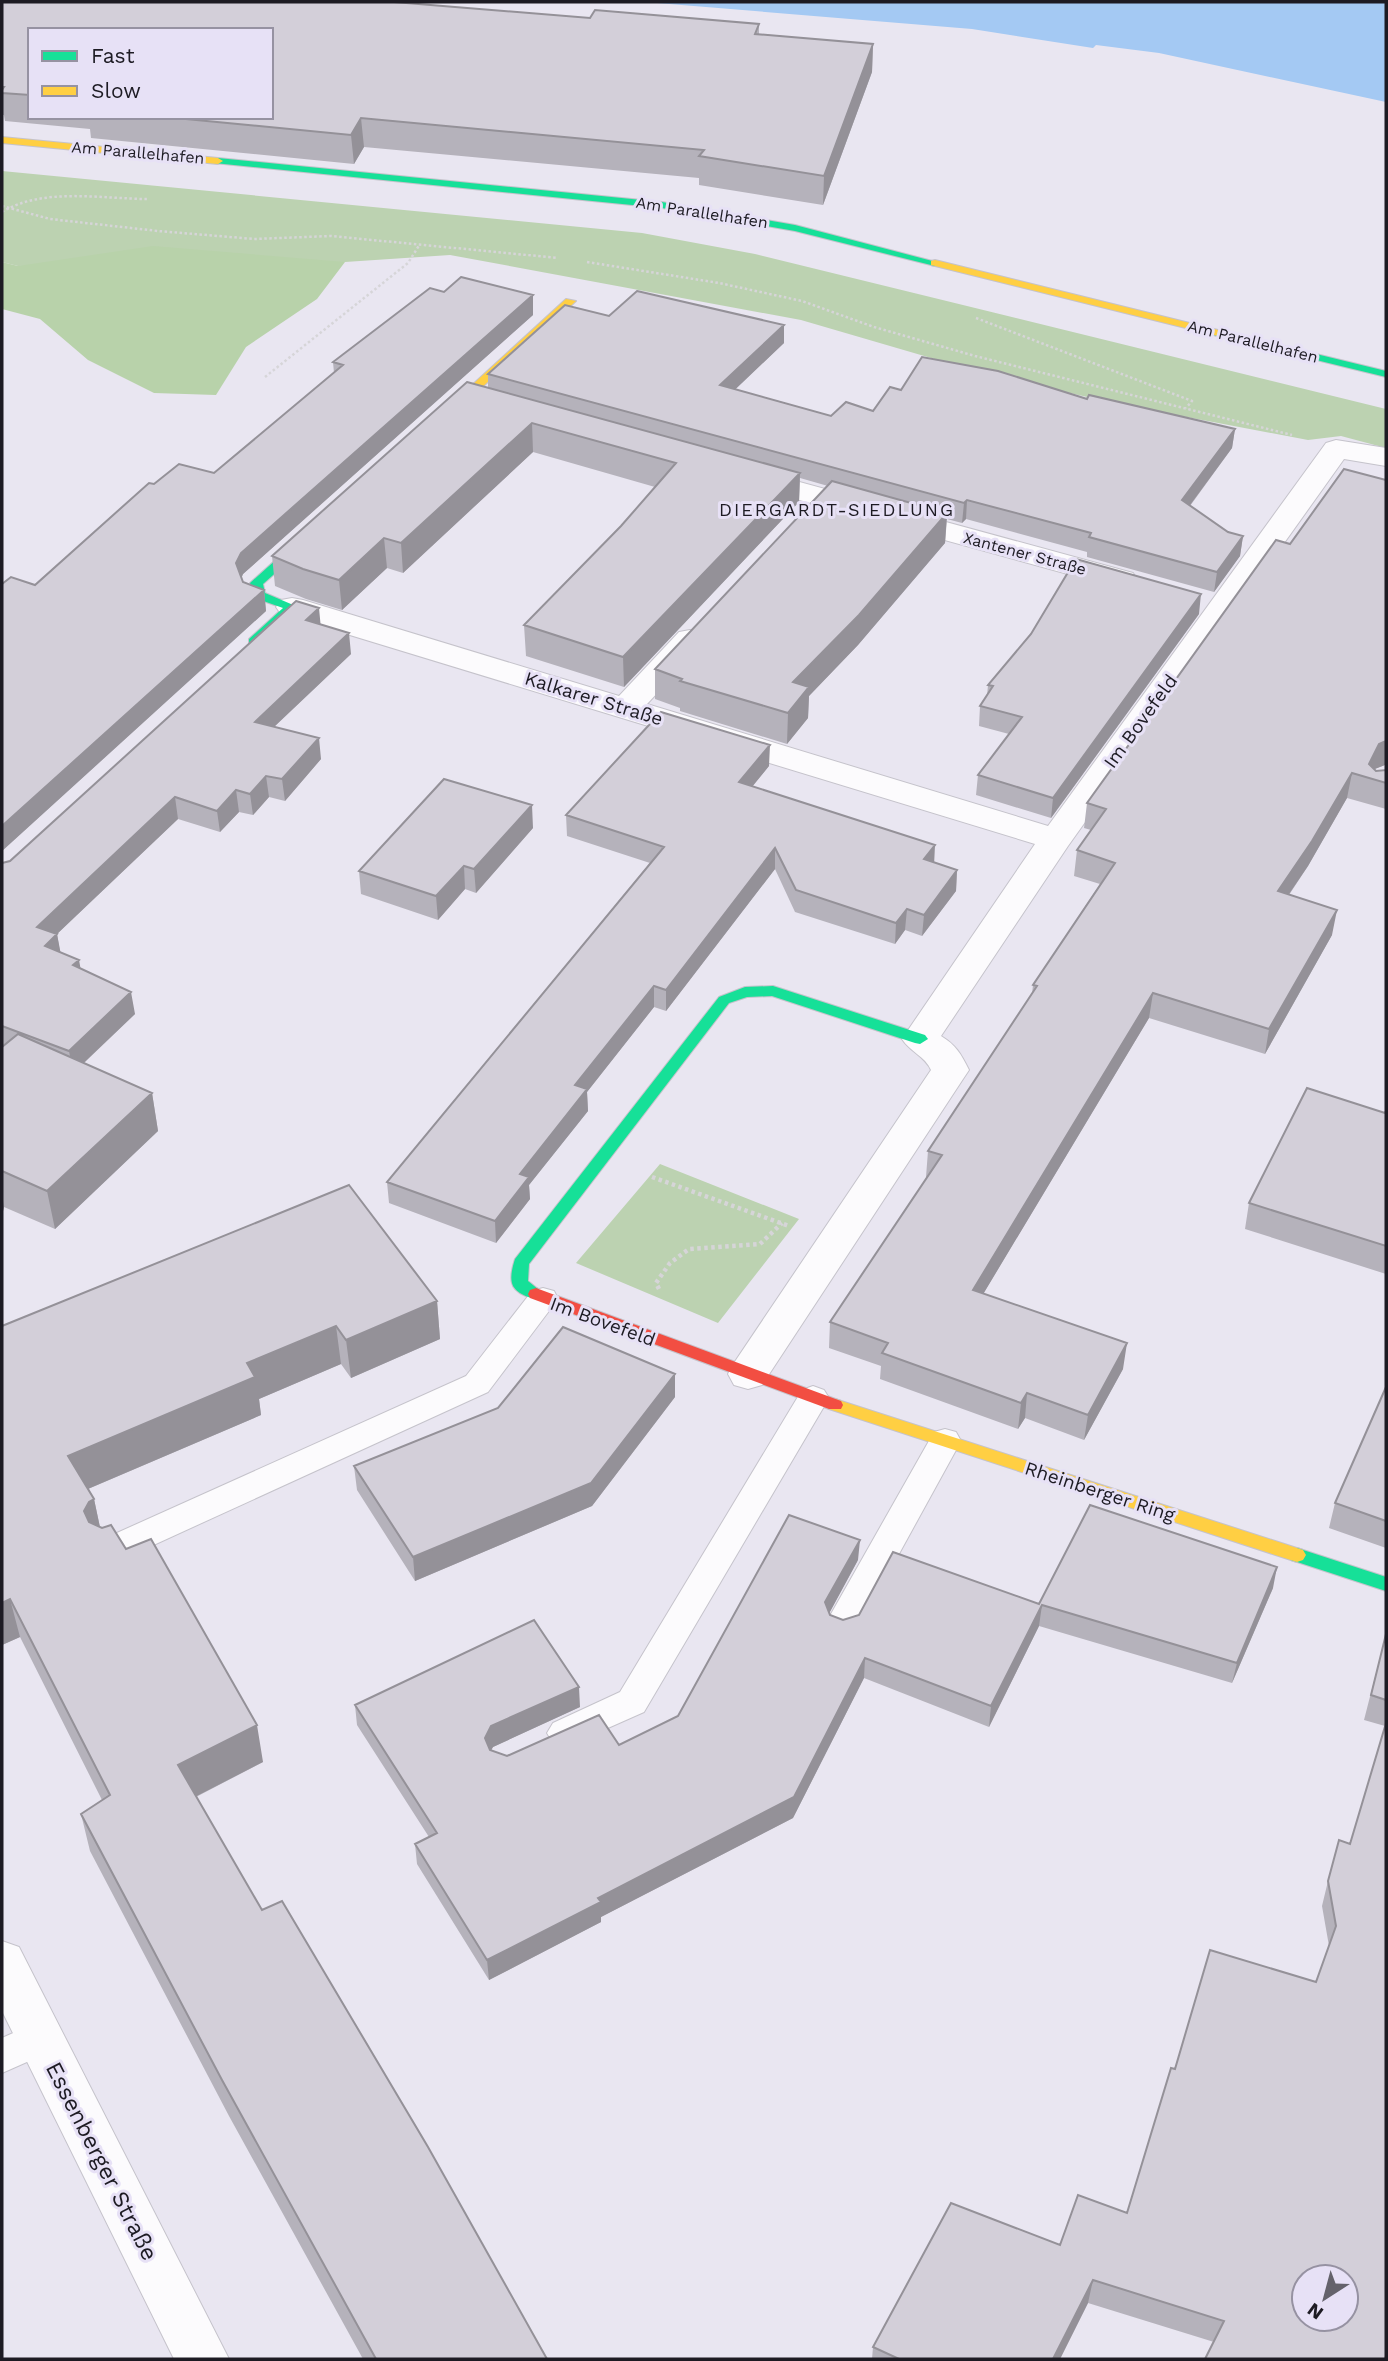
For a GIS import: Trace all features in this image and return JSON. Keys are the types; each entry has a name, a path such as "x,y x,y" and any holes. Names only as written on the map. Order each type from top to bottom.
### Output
{"street":[{"name":"Am Parallelhafen","path":"2,139 662,205 795,228 1386,374"},
{"path":"422,435 477,402 570,301"},
{"path":"1336,449 1386,457"},
{"name":"Im Bovefeld","path":"920,1039 1056,839 1209,603 1336,449"},
{"name":"Xantener Straße","path":"717,468 814,508 1142,585"},
{"path":"242,653 292,607 259,594 256,583 329,519"},
{"name":"Kalkarer Straße","path":"292,607 1056,839"},
{"path":"626,707 710,617"},
{"name":"Im Bovefeld","path":"773,991 920,1039 942,1053 950,1070 748,1374 543,1299 520,1283 521,1263 602,1158 724,1000 745,992 773,991"},
{"name":"Rheinberger Ring","path":"748,1374 813,1398 1386,1584"},
{"name":"Essenberger Straße","path":"2,1962 21,2047 202,2359"}],"lane":[{"path":"111,1550 477,1384 543,1299"},
{"path":"532,1748 632,1702 813,1398"},
{"path":"843,1624 945,1441"}],"path":[{"path":"2,212 4,207 18,201 41,199 156,199"},
{"path":"4,207 50,219 158,231 254,239 331,236 569,260"},
{"path":"265,377 408,263 420,244"},
{"path":"582,261 719,283 802,301 874,327 937,345 1336,449"},
{"path":"972,317 1192,401 1186,408"},
{"path":"602,1158 835,1243"},
{"path":"639,1334 665,1300 656,1283 670,1263 689,1249 760,1244 782,1223"}],"green space":[{"path":"2,171 642,233 755,254 1386,409 1386,448 1341,436 1308,440 1113,403 979,372 801,320 450,255 345,262 18,266 2,262"},
{"path":"153,246 345,262 317,299 246,347 216,395 154,393 88,360 40,319 2,309 2,262 18,266"},
{"path":"660,1164 799,1219 718,1323 576,1263"}],"water":[{"path":"645,2 1386,2 1386,102 1159,53 1096,45 1093,48 972,29"}],"building":[{"path":"2,2 394,2 590,18 595,10 759,24 755,34 873,44 824,176 699,156 704,150 361,118 351,135 186,119 273,119 273,28 28,28 28,95 2,93"},
{"path":"461,277 533,295 241,553 236,563 243,582 264,590 2,826 2,584 11,577 35,585 149,483 154,484 179,464 214,473 343,365 333,362 430,288 444,292"},
{"path":"637,291 784,325 720,385 831,416 846,402 873,411 890,387 901,390 922,357 998,371 1087,399 1089,395 1235,429 1182,500 1228,532 1243,536 1217,572 1089,537 1091,533 967,500 964,503 488,374 565,305 609,316"},
{"path":"467,382 800,473 623,657 524,625 621,526 676,463 532,423 401,543 384,538 339,580 272,556"},
{"path":"1344,469 1386,480 1386,741 1379,744 1369,764 1376,771 1386,770 1386,783 1352,773 1312,841 1278,891 1337,910 1269,1029 1153,993 973,1290 1127,1343 1088,1415 1027,1393 1021,1403 882,1353 888,1343 830,1322 942,1155 928,1151 1037,986 1033,985 1115,863 1077,850 1106,809 1087,803 1276,540 1290,544"},
{"path":"832,481 947,513 859,615 793,682 809,687 788,713 680,681 682,679 655,669"},
{"path":"1076,559 1201,594 1053,798 978,775 1022,717 980,706 993,686 988,685 1031,634"},
{"path":"296,601 319,608 306,620 349,633 255,722 319,738 282,779 266,776 250,794 236,790 217,811 175,797 37,927 57,934 45,946 79,960 73,965 131,992 69,1051 2,1026 2,863 10,861"},
{"path":"661,712 770,745 739,782 935,845 924,859 957,870 924,915 907,909 896,923 796,890 775,848 666,990 654,986 575,1085 587,1089 520,1174 529,1177 495,1221 387,1182 664,847 566,815"},
{"path":"444,779 532,805 474,869 464,866 436,896 359,871"},
{"path":"18,1034 152,1093 47,1191 2,1171 2,1047"},
{"path":"1307,1088 1385,1113 1386,1111 1386,1246 1249,1203"},
{"path":"349,1185 437,1301 346,1340 336,1326 247,1363 255,1377 68,1456 94,1499 84,1511 89,1522 102,1528 111,1525 126,1549 151,1539 257,1725 178,1765 262,1910 282,1901 428,2147 547,2359 376,2359 222,2080 81,1814 110,1795 10,1599 2,1603 2,1326"},
{"path":"563,1327 675,1374 591,1483 413,1557 354,1466 498,1408"},
{"path":"1386,1387 1386,1521 1335,1503"},
{"path":"1090,1505 1277,1567 1237,1663 1042,1605 991,1706 865,1658 794,1797 598,1898 601,1902 487,1960 415,1844 437,1833 355,1705 534,1620 579,1687 491,1726 485,1738 490,1750 507,1756 599,1715 619,1745 678,1716 789,1515 860,1540 825,1602 830,1615 843,1620 859,1615 893,1552 1039,1604"},
{"path":"1386,1634 1386,1700 1371,1695"},
{"path":"1386,1723 1385,2359 1205,2359 1224,2321 1093,2280 1053,2359 899,2359 873,2347 951,2203 1060,2245 1078,2195 1127,2213 1171,2068 1175,2069 1210,1950 1316,1982 1336,1926 1328,1881 1339,1840 1350,1844"}],"traffic: fast":[{"path":"218,161 662,205 795,228 935,263"},
{"path":"1218,333 1386,374"},
{"path":"254,642 292,607 259,595 256,583 313,533"},
{"path":"536,1294 520,1283 521,1263 724,1000 745,992 773,991 920,1039"},
{"path":"1297,1555 1386,1584"}],"traffic: slow":[{"path":"2,140 218,161"},
{"path":"935,263 1218,333"},
{"path":"439,421 570,301"},
{"path":"835,1405 1297,1555"}],"traffic: jam":[{"path":"536,1294 835,1405"}],"district":[{"name":"DIERGARDT-SIEDLUNG","path":"837,510"}]}
